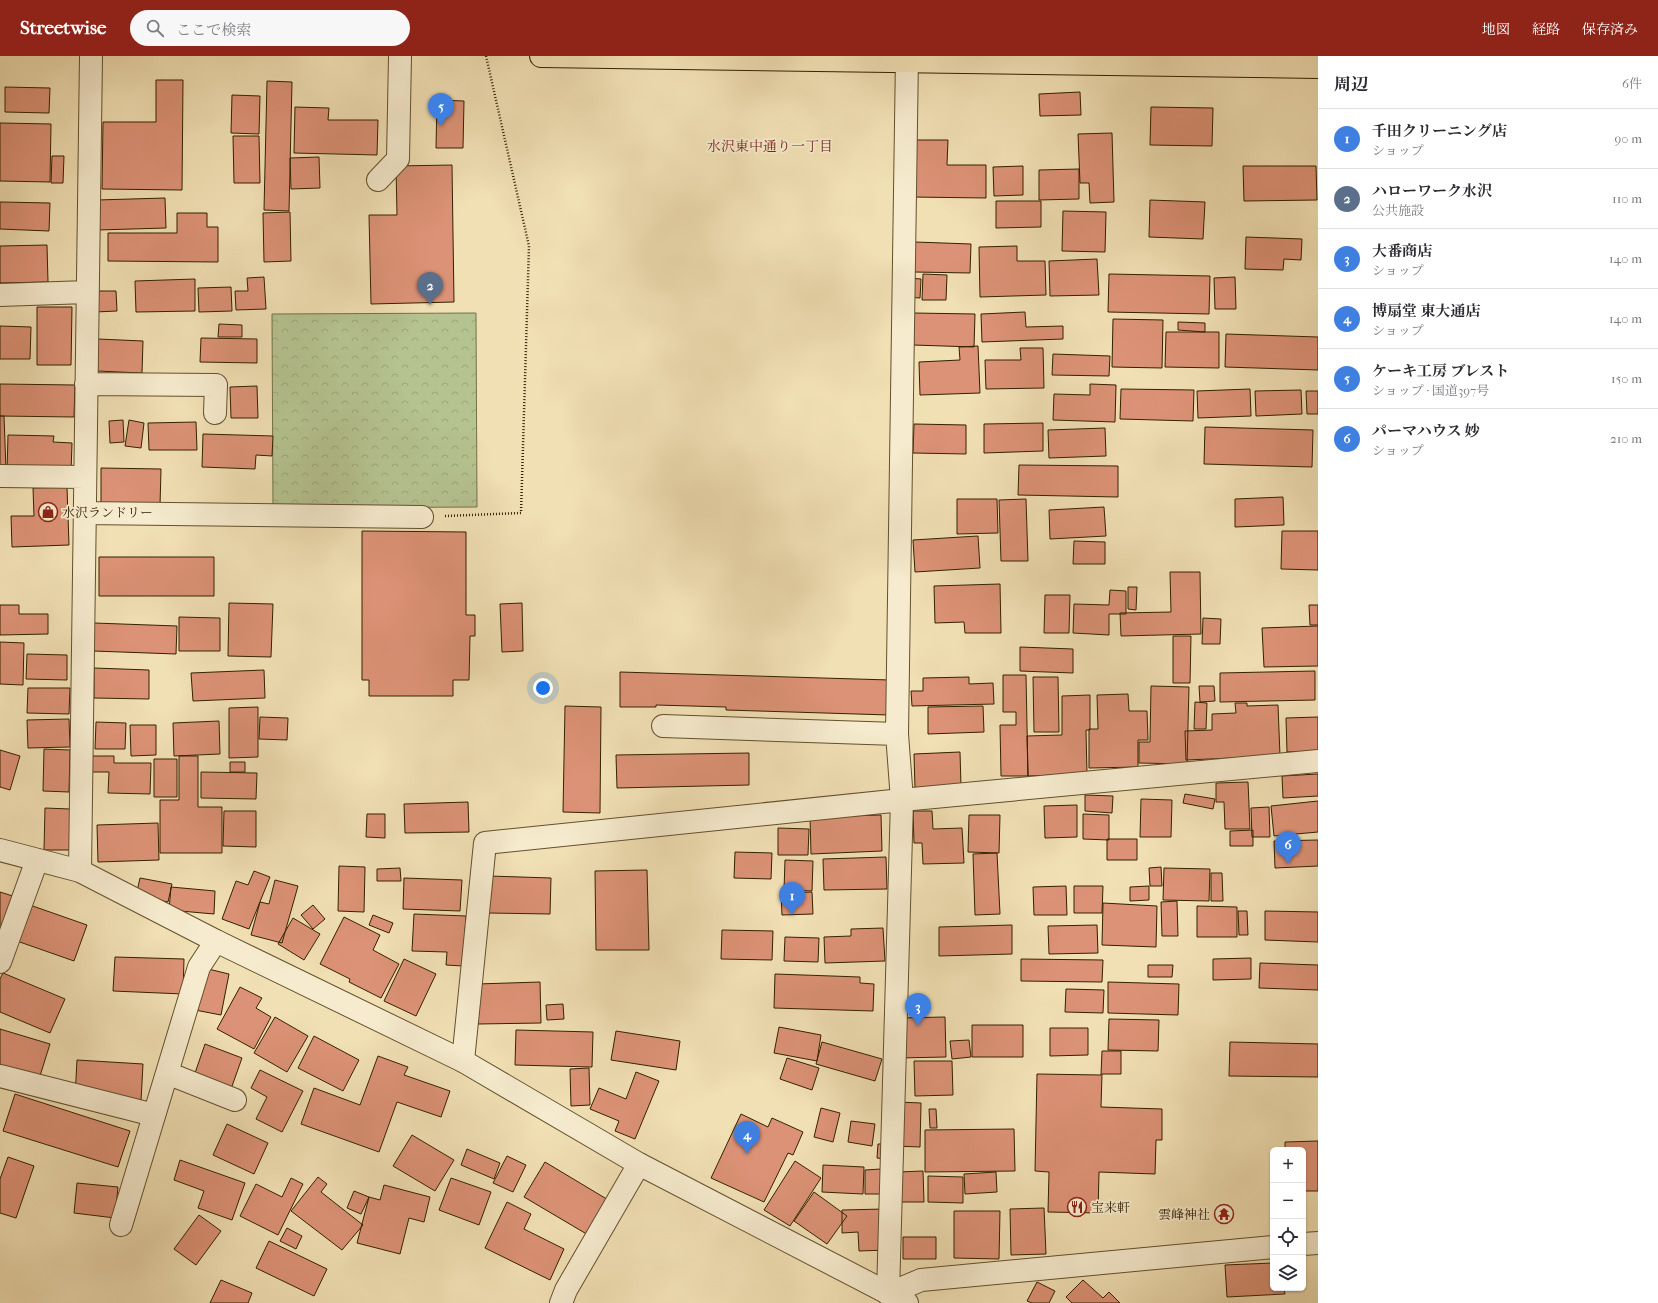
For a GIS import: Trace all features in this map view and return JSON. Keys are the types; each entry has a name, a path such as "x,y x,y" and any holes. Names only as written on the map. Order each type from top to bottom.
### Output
{"highway":[{"path":"541,56 907,58 1318,67"}],"street":[{"path":"80,871 84,477 91,56"},
{"path":"378,180 398,159 400,56"},
{"path":"898,1298 902,800 897,734 907,58"},
{"path":"0,296 87,292"},
{"path":"86,384 216,385 215,413"},
{"path":"0,476 84,477"},
{"path":"84,512 422,517"},
{"path":"663,726 897,734"},
{"path":"463,1061 485,843 902,800 1318,761"},
{"path":"0,850 80,871 216,941 463,1061 639,1164 898,1298"},
{"path":"0,962 37,860"},
{"path":"121,1225 199,967 216,941"},
{"path":"167,1073 235,1100"},
{"path":"0,1076 154,1115"},
{"path":"561,1303 566,1290 639,1164"},
{"path":"1306,1244 1318,1243"},
{"path":"898,1298 921,1280 1270,1247"}],"path":[{"path":"422,517 521,513 529,246 486,56"}],"green space":[{"path":"476,313 477,507 273,508 272,314"}],"building":[{"path":"156,80 183,80 182,190 102,189 103,122 156,122"},
{"path":"267,81 292,82 289,211 264,210"},
{"path":"5,87 50,88 49,113 5,112"},
{"path":"1080,92 1081,115 1040,116 1039,94"},
{"path":"232,95 260,96 259,134 231,133"},
{"path":"437,100 464,101 463,148 436,148"},
{"path":"295,107 329,108 328,120 378,120 377,155 294,153"},
{"path":"1151,107 1213,108 1212,146 1150,145"},
{"path":"0,123 51,124 50,182 0,181"},
{"path":"1112,133 1114,202 1090,203 1089,183 1080,183 1078,134"},
{"path":"233,136 259,136 260,183 234,183"},
{"path":"912,140 948,140 947,165 986,165 986,198 912,197"},
{"path":"52,156 64,156 63,183 51,183"},
{"path":"319,157 320,188 291,189 290,158"},
{"path":"452,165 454,302 371,304 369,215 397,215 396,166"},
{"path":"1023,166 1023,195 994,196 993,167"},
{"path":"1243,166 1316,166 1317,200 1244,201"},
{"path":"1079,169 1079,199 1039,200 1039,170"},
{"path":"165,198 166,228 97,230 97,200"},
{"path":"1150,200 1205,202 1203,239 1149,237"},
{"path":"996,201 1041,201 1041,227 996,228"},
{"path":"0,202 50,203 49,231 0,229"},
{"path":"1063,211 1106,212 1105,252 1062,251"},
{"path":"290,212 291,261 264,262 263,213"},
{"path":"177,213 207,213 207,227 218,227 218,262 108,261 108,233 177,233"},
{"path":"1246,237 1302,239 1301,260 1284,259 1283,270 1245,269"},
{"path":"915,242 971,244 970,273 914,272"},
{"path":"47,245 48,282 0,283 0,246"},
{"path":"1017,246 1017,261 1045,261 1046,295 980,297 979,247"},
{"path":"1097,259 1099,295 1050,296 1049,261"},
{"path":"923,274 947,275 946,300 922,300"},
{"path":"1109,274 1210,276 1209,314 1108,312"},
{"path":"264,277 266,309 236,310 235,291 248,291 247,278"},
{"path":"1235,277 1236,309 1215,309 1214,278"},
{"path":"908,278 921,279 920,298 907,297"},
{"path":"195,279 195,311 136,312 135,281"},
{"path":"231,287 232,311 199,312 198,288"},
{"path":"94,291 116,291 117,311 95,312"},
{"path":"37,307 72,307 71,365 37,365"},
{"path":"1025,312 1026,327 1063,326 1063,339 982,342 981,314"},
{"path":"914,313 975,314 974,347 913,345"},
{"path":"1113,319 1163,320 1162,368 1112,367"},
{"path":"1178,322 1205,323 1205,332 1178,330"},
{"path":"219,324 242,325 242,337 218,337"},
{"path":"0,326 31,327 30,359 0,359"},
{"path":"1166,332 1219,332 1219,368 1165,367"},
{"path":"1226,334 1318,337 1318,370 1225,367"},
{"path":"201,338 257,339 257,363 200,362"},
{"path":"98,339 143,341 142,373 97,371"},
{"path":"978,346 980,393 920,395 919,362 960,360 959,347"},
{"path":"1020,348 1043,348 1044,388 986,389 985,360 1021,360"},
{"path":"1053,354 1110,356 1109,376 1052,375"},
{"path":"0,384 75,385 74,417 0,416"},
{"path":"1090,384 1116,385 1115,422 1053,420 1054,394 1090,395"},
{"path":"257,386 258,418 231,418 230,387"},
{"path":"1121,389 1194,390 1193,421 1120,419"},
{"path":"1250,389 1251,416 1198,418 1197,391"},
{"path":"1301,390 1302,414 1256,416 1255,391"},
{"path":"1306,391 1318,391 1318,414 1307,414"},
{"path":"0,416 4,416 6,470 0,470"},
{"path":"123,420 124,442 110,443 109,421"},
{"path":"129,420 144,423 141,448 125,446"},
{"path":"196,422 197,450 149,450 148,423"},
{"path":"1043,423 1043,451 984,453 984,424"},
{"path":"914,424 966,425 966,454 913,453"},
{"path":"1205,427 1313,430 1312,467 1204,464"},
{"path":"1105,428 1106,456 1049,458 1048,430"},
{"path":"203,434 273,436 272,456 256,455 255,469 202,467"},
{"path":"8,435 54,436 53,442 72,443 71,473 7,472"},
{"path":"1019,465 1118,466 1118,497 1018,495"},
{"path":"101,468 161,469 160,506 101,504"},
{"path":"67,487 69,545 12,547 11,516 34,516 33,488"},
{"path":"1283,497 1284,525 1235,527 1235,499"},
{"path":"957,499 997,499 998,533 957,534"},
{"path":"1026,499 1028,561 1001,561 999,500"},
{"path":"1104,507 1106,536 1050,539 1049,510"},
{"path":"362,531 466,532 466,615 475,615 475,636 470,636 469,680 453,680 453,696 369,696 369,680 362,680"},
{"path":"1282,531 1318,531 1318,570 1281,569"},
{"path":"978,536 980,568 915,572 913,540"},
{"path":"1074,541 1105,542 1105,564 1073,564"},
{"path":"99,557 214,557 214,596 99,596"},
{"path":"1170,572 1200,572 1201,634 1121,636 1120,613 1171,612"},
{"path":"1000,584 1001,633 965,633 964,622 935,623 934,586"},
{"path":"1128,587 1137,587 1136,610 1128,609"},
{"path":"1110,590 1126,591 1126,614 1109,614 1109,635 1073,633 1074,604 1109,605"},
{"path":"1045,595 1070,595 1069,633 1044,633"},
{"path":"229,603 273,604 271,657 228,656"},
{"path":"522,603 523,651 502,652 500,604"},
{"path":"0,605 19,605 19,614 48,614 48,634 0,635"},
{"path":"1309,605 1318,605 1318,625 1310,625"},
{"path":"179,617 220,618 220,651 179,651"},
{"path":"1203,618 1221,619 1220,644 1202,644"},
{"path":"94,623 177,626 176,654 93,651"},
{"path":"1318,626 1318,666 1264,667 1262,628"},
{"path":"1173,636 1191,636 1190,683 1173,683"},
{"path":"0,642 24,643 23,685 0,684"},
{"path":"1020,647 1073,649 1073,673 1020,671"},
{"path":"27,654 67,655 67,680 26,679"},
{"path":"94,668 149,670 149,699 94,698"},
{"path":"264,670 265,698 193,701 191,673"},
{"path":"1315,671 1315,700 1220,702 1220,673"},
{"path":"620,672 890,680 889,715 726,710 726,707 656,705 656,707 620,707"},
{"path":"1003,675 1026,675 1028,776 1001,776 1000,725 1016,725 1016,712 1003,712"},
{"path":"969,677 969,684 993,683 994,704 912,706 911,691 923,691 923,678"},
{"path":"1033,677 1058,677 1059,732 1034,732"},
{"path":"1151,686 1189,687 1187,764 1139,763 1139,742 1150,742"},
{"path":"1199,686 1214,686 1215,701 1200,702"},
{"path":"28,688 70,688 69,714 27,713"},
{"path":"1128,694 1129,711 1147,711 1148,740 1138,740 1138,767 1089,768 1089,729 1098,729 1097,695"},
{"path":"1090,695 1090,730 1086,730 1087,774 1028,776 1027,736 1062,735 1062,696"},
{"path":"1195,702 1207,703 1206,729 1194,729"},
{"path":"1235,703 1247,703 1247,706 1278,705 1280,756 1186,760 1185,731 1212,730 1212,714 1236,713"},
{"path":"565,706 601,707 600,813 563,812"},
{"path":"983,706 984,732 928,734 928,707"},
{"path":"258,707 258,757 229,758 229,708"},
{"path":"260,717 288,718 287,740 259,739"},
{"path":"1318,717 1318,751 1287,752 1286,718"},
{"path":"69,719 70,747 28,748 27,720"},
{"path":"219,721 220,754 174,756 173,723"},
{"path":"96,722 126,723 125,749 95,749"},
{"path":"130,725 156,725 156,755 131,756"},
{"path":"44,749 70,750 69,792 43,791"},
{"path":"0,750 20,756 10,790 0,787"},
{"path":"960,752 961,786 915,788 914,754"},
{"path":"749,753 749,785 617,788 616,755"},
{"path":"90,756 114,756 114,763 151,763 150,794 108,793 109,772 90,772"},
{"path":"179,756 198,756 198,807 222,807 222,853 160,853 160,800 179,800"},
{"path":"154,759 177,759 177,797 154,797"},
{"path":"230,762 245,762 245,772 230,772"},
{"path":"201,772 257,773 256,799 201,798"},
{"path":"1318,774 1318,796 1283,798 1282,776"},
{"path":"1248,782 1250,829 1225,829 1224,802 1216,802 1216,783"},
{"path":"1185,794 1215,799 1213,809 1183,803"},
{"path":"1085,795 1113,796 1112,813 1085,811"},
{"path":"1141,799 1172,800 1171,837 1140,837"},
{"path":"1318,801 1318,832 1274,836 1271,806"},
{"path":"468,802 469,832 405,833 404,804"},
{"path":"1077,805 1077,837 1045,838 1044,806"},
{"path":"1269,807 1270,837 1252,837 1251,808"},
{"path":"45,808 70,809 70,850 44,850"},
{"path":"224,811 256,811 256,847 223,846"},
{"path":"913,811 932,811 933,829 962,828 964,863 923,864 922,843 914,843"},
{"path":"367,814 385,814 385,838 366,837"},
{"path":"1083,814 1109,815 1109,840 1083,839"},
{"path":"881,815 882,851 811,854 810,817"},
{"path":"969,815 1000,815 999,853 968,852"},
{"path":"158,823 159,860 98,862 97,825"},
{"path":"778,828 809,829 808,855 778,855"},
{"path":"1253,830 1253,846 1230,846 1230,831"},
{"path":"1107,839 1137,839 1137,860 1107,860"},
{"path":"1318,840 1318,866 1275,868 1274,841"},
{"path":"735,852 772,853 771,879 734,878"},
{"path":"997,853 1000,914 975,915 973,854"},
{"path":"886,857 887,889 824,890 823,859"},
{"path":"785,860 813,861 812,891 784,890"},
{"path":"339,866 365,867 364,912 338,911"},
{"path":"1161,867 1162,886 1150,886 1149,868"},
{"path":"400,868 401,881 377,881 377,869"},
{"path":"1164,868 1210,869 1209,901 1163,900"},
{"path":"647,870 649,950 596,950 595,871"},
{"path":"254,871 270,877 249,929 222,919 236,881 248,885"},
{"path":"1211,873 1222,873 1223,901 1211,901"},
{"path":"489,876 551,878 550,914 488,913"},
{"path":"140,878 172,884 168,902 136,896"},
{"path":"404,878 462,880 460,911 403,909"},
{"path":"275,880 298,886 282,943 251,935 260,902 269,904"},
{"path":"1066,886 1067,915 1034,915 1033,887"},
{"path":"1074,886 1103,886 1102,913 1074,913"},
{"path":"1149,886 1149,900 1130,901 1130,887"},
{"path":"171,887 215,891 214,914 169,910"},
{"path":"0,892 16,897 5,930 0,929"},
{"path":"812,892 813,914 782,915 781,893"},
{"path":"1177,901 1178,936 1162,936 1161,902"},
{"path":"1103,903 1157,906 1156,947 1102,945"},
{"path":"27,904 87,925 74,961 14,940"},
{"path":"313,905 325,919 313,929 301,915"},
{"path":"1197,906 1237,907 1237,937 1197,937"},
{"path":"1238,911 1247,911 1248,935 1239,935"},
{"path":"1265,911 1318,912 1318,942 1265,940"},
{"path":"414,914 466,916 463,966 446,965 447,952 412,951"},
{"path":"373,915 393,923 389,933 369,925"},
{"path":"344,917 380,935 373,950 399,964 381,998 349,982 350,979 320,964"},
{"path":"293,918 320,934 304,960 278,944"},
{"path":"1012,925 1012,954 939,956 939,927"},
{"path":"1097,925 1098,953 1049,954 1048,926"},
{"path":"883,928 885,961 825,963 824,937 851,936 851,929"},
{"path":"722,930 773,931 772,960 721,959"},
{"path":"785,937 819,938 818,962 784,961"},
{"path":"115,957 184,959 183,994 113,991"},
{"path":"1251,958 1251,979 1213,980 1213,959"},
{"path":"404,959 436,974 416,1016 384,1001"},
{"path":"1021,959 1103,960 1102,982 1021,981"},
{"path":"1260,963 1318,965 1318,990 1259,988"},
{"path":"1148,965 1173,965 1172,977 1148,977"},
{"path":"204,968 229,974 221,1015 195,1010"},
{"path":"3,973 65,999 50,1033 0,1012 0,979"},
{"path":"775,974 860,977 860,983 874,984 873,1011 774,1008"},
{"path":"540,982 541,1023 478,1024 477,984"},
{"path":"1108,982 1179,984 1178,1015 1108,1013"},
{"path":"240,987 262,998 256,1008 271,1017 254,1049 217,1029"},
{"path":"1066,989 1104,990 1103,1013 1065,1012"},
{"path":"563,1004 564,1019 547,1020 546,1005"},
{"path":"275,1017 308,1036 287,1072 254,1053"},
{"path":"945,1017 946,1057 898,1058 897,1018"},
{"path":"1109,1019 1159,1020 1158,1051 1108,1050"},
{"path":"972,1025 1023,1025 1023,1057 972,1057"},
{"path":"779,1027 821,1035 817,1061 774,1053"},
{"path":"1050,1028 1088,1028 1088,1055 1050,1056"},
{"path":"0,1029 50,1044 39,1079 0,1067"},
{"path":"516,1030 593,1032 592,1067 515,1065"},
{"path":"616,1031 680,1041 676,1070 611,1060"},
{"path":"314,1036 359,1060 343,1091 298,1068"},
{"path":"969,1040 971,1057 952,1059 950,1041"},
{"path":"822,1042 882,1059 875,1081 816,1064"},
{"path":"1230,1042 1318,1044 1318,1077 1229,1076"},
{"path":"205,1044 242,1058 231,1089 194,1076"},
{"path":"1102,1051 1121,1051 1121,1074 1102,1074 1101,1107 1162,1109 1162,1140 1156,1140 1155,1174 1099,1172 1098,1213 1048,1212 1049,1172 1035,1171 1037,1074 1101,1075"},
{"path":"378,1056 408,1067 404,1075 450,1091 441,1117 397,1102 379,1152 301,1124 314,1088 360,1105"},
{"path":"787,1058 819,1068 812,1090 780,1079"},
{"path":"77,1060 143,1064 141,1101 75,1097"},
{"path":"914,1061 952,1061 953,1095 915,1096"},
{"path":"589,1068 590,1105 571,1106 570,1069"},
{"path":"260,1070 303,1091 282,1132 256,1119 267,1097 251,1088"},
{"path":"636,1072 659,1081 635,1139 615,1131 619,1121 590,1109 599,1088 626,1099"},
{"path":"15,1094 130,1131 118,1167 3,1131"},
{"path":"897,1102 921,1103 920,1147 895,1146"},
{"path":"821,1108 840,1113 833,1142 814,1137"},
{"path":"929,1109 936,1109 937,1128 930,1128"},
{"path":"741,1114 768,1127 772,1118 803,1132 793,1155 788,1153 764,1202 711,1178"},
{"path":"851,1121 875,1124 872,1146 848,1142"},
{"path":"227,1124 268,1143 254,1174 213,1155"},
{"path":"1014,1129 1015,1171 925,1172 925,1130"},
{"path":"412,1135 454,1160 435,1191 393,1166"},
{"path":"1318,1141 1318,1191 1306,1191 1306,1147 1285,1147 1285,1142"},
{"path":"878,1144 886,1144 885,1159 877,1158"},
{"path":"467,1149 500,1163 494,1179 461,1165"},
{"path":"507,1156 526,1165 513,1192 493,1183"},
{"path":"8,1157 34,1166 16,1218 0,1213 0,1179"},
{"path":"180,1160 245,1183 232,1220 198,1208 204,1191 174,1180"},
{"path":"795,1161 821,1178 790,1226 764,1210"},
{"path":"545,1162 615,1204 595,1239 524,1197"},
{"path":"823,1165 864,1167 863,1194 822,1192"},
{"path":"881,1169 881,1194 865,1194 865,1170"},
{"path":"923,1171 924,1202 899,1202 898,1172"},
{"path":"996,1172 997,1192 965,1194 964,1174"},
{"path":"928,1176 963,1177 963,1203 928,1202"},
{"path":"318,1177 327,1184 321,1192 363,1225 342,1250 291,1211"},
{"path":"291,1178 303,1184 278,1235 240,1216 256,1184 282,1197"},
{"path":"451,1178 491,1192 479,1225 439,1210"},
{"path":"77,1183 118,1187 115,1218 74,1213"},
{"path":"384,1185 430,1197 424,1222 409,1218 400,1254 357,1243 369,1197 380,1200"},
{"path":"354,1191 369,1197 361,1214 347,1208"},
{"path":"814,1192 847,1216 827,1244 794,1221"},
{"path":"507,1202 531,1214 524,1229 564,1249 550,1280 485,1248"},
{"path":"1044,1208 1046,1254 1011,1255 1010,1209"},
{"path":"885,1209 887,1250 859,1251 858,1232 842,1233 842,1210"},
{"path":"954,1211 1000,1211 999,1259 954,1258"},
{"path":"199,1215 221,1231 196,1265 174,1249"},
{"path":"287,1228 302,1236 296,1249 280,1241"},
{"path":"903,1237 936,1237 936,1259 903,1259"},
{"path":"269,1241 327,1269 314,1296 256,1268"},
{"path":"1270,1263 1270,1291 1284,1291 1285,1294 1227,1297 1225,1265"},
{"path":"221,1280 252,1293 248,1303 210,1303"},
{"path":"1083,1280 1103,1298 1109,1292 1120,1303 1072,1303 1066,1297"},
{"path":"1037,1282 1055,1291 1049,1303 1032,1303 1027,1301"}],"place":[{"name":"ケーキ工房 ブレスト","path":"441,126"},
{"name":"ハローワーク水沢","path":"430,305"},
{"name":"水沢ランドリー","path":"48,512"},
{"name":"パーマハウス 妙","path":"1288,864"},
{"name":"千田クリーニング店","path":"792,915"},
{"name":"大番商店","path":"918,1026"},
{"name":"博扇堂 東大通店","path":"747,1154"},
{"name":"宝来軒","path":"1077,1207"},
{"name":"雲峰神社","path":"1224,1214"}],"district":[{"name":"水沢東中通り一丁目","path":"770,146"}]}
